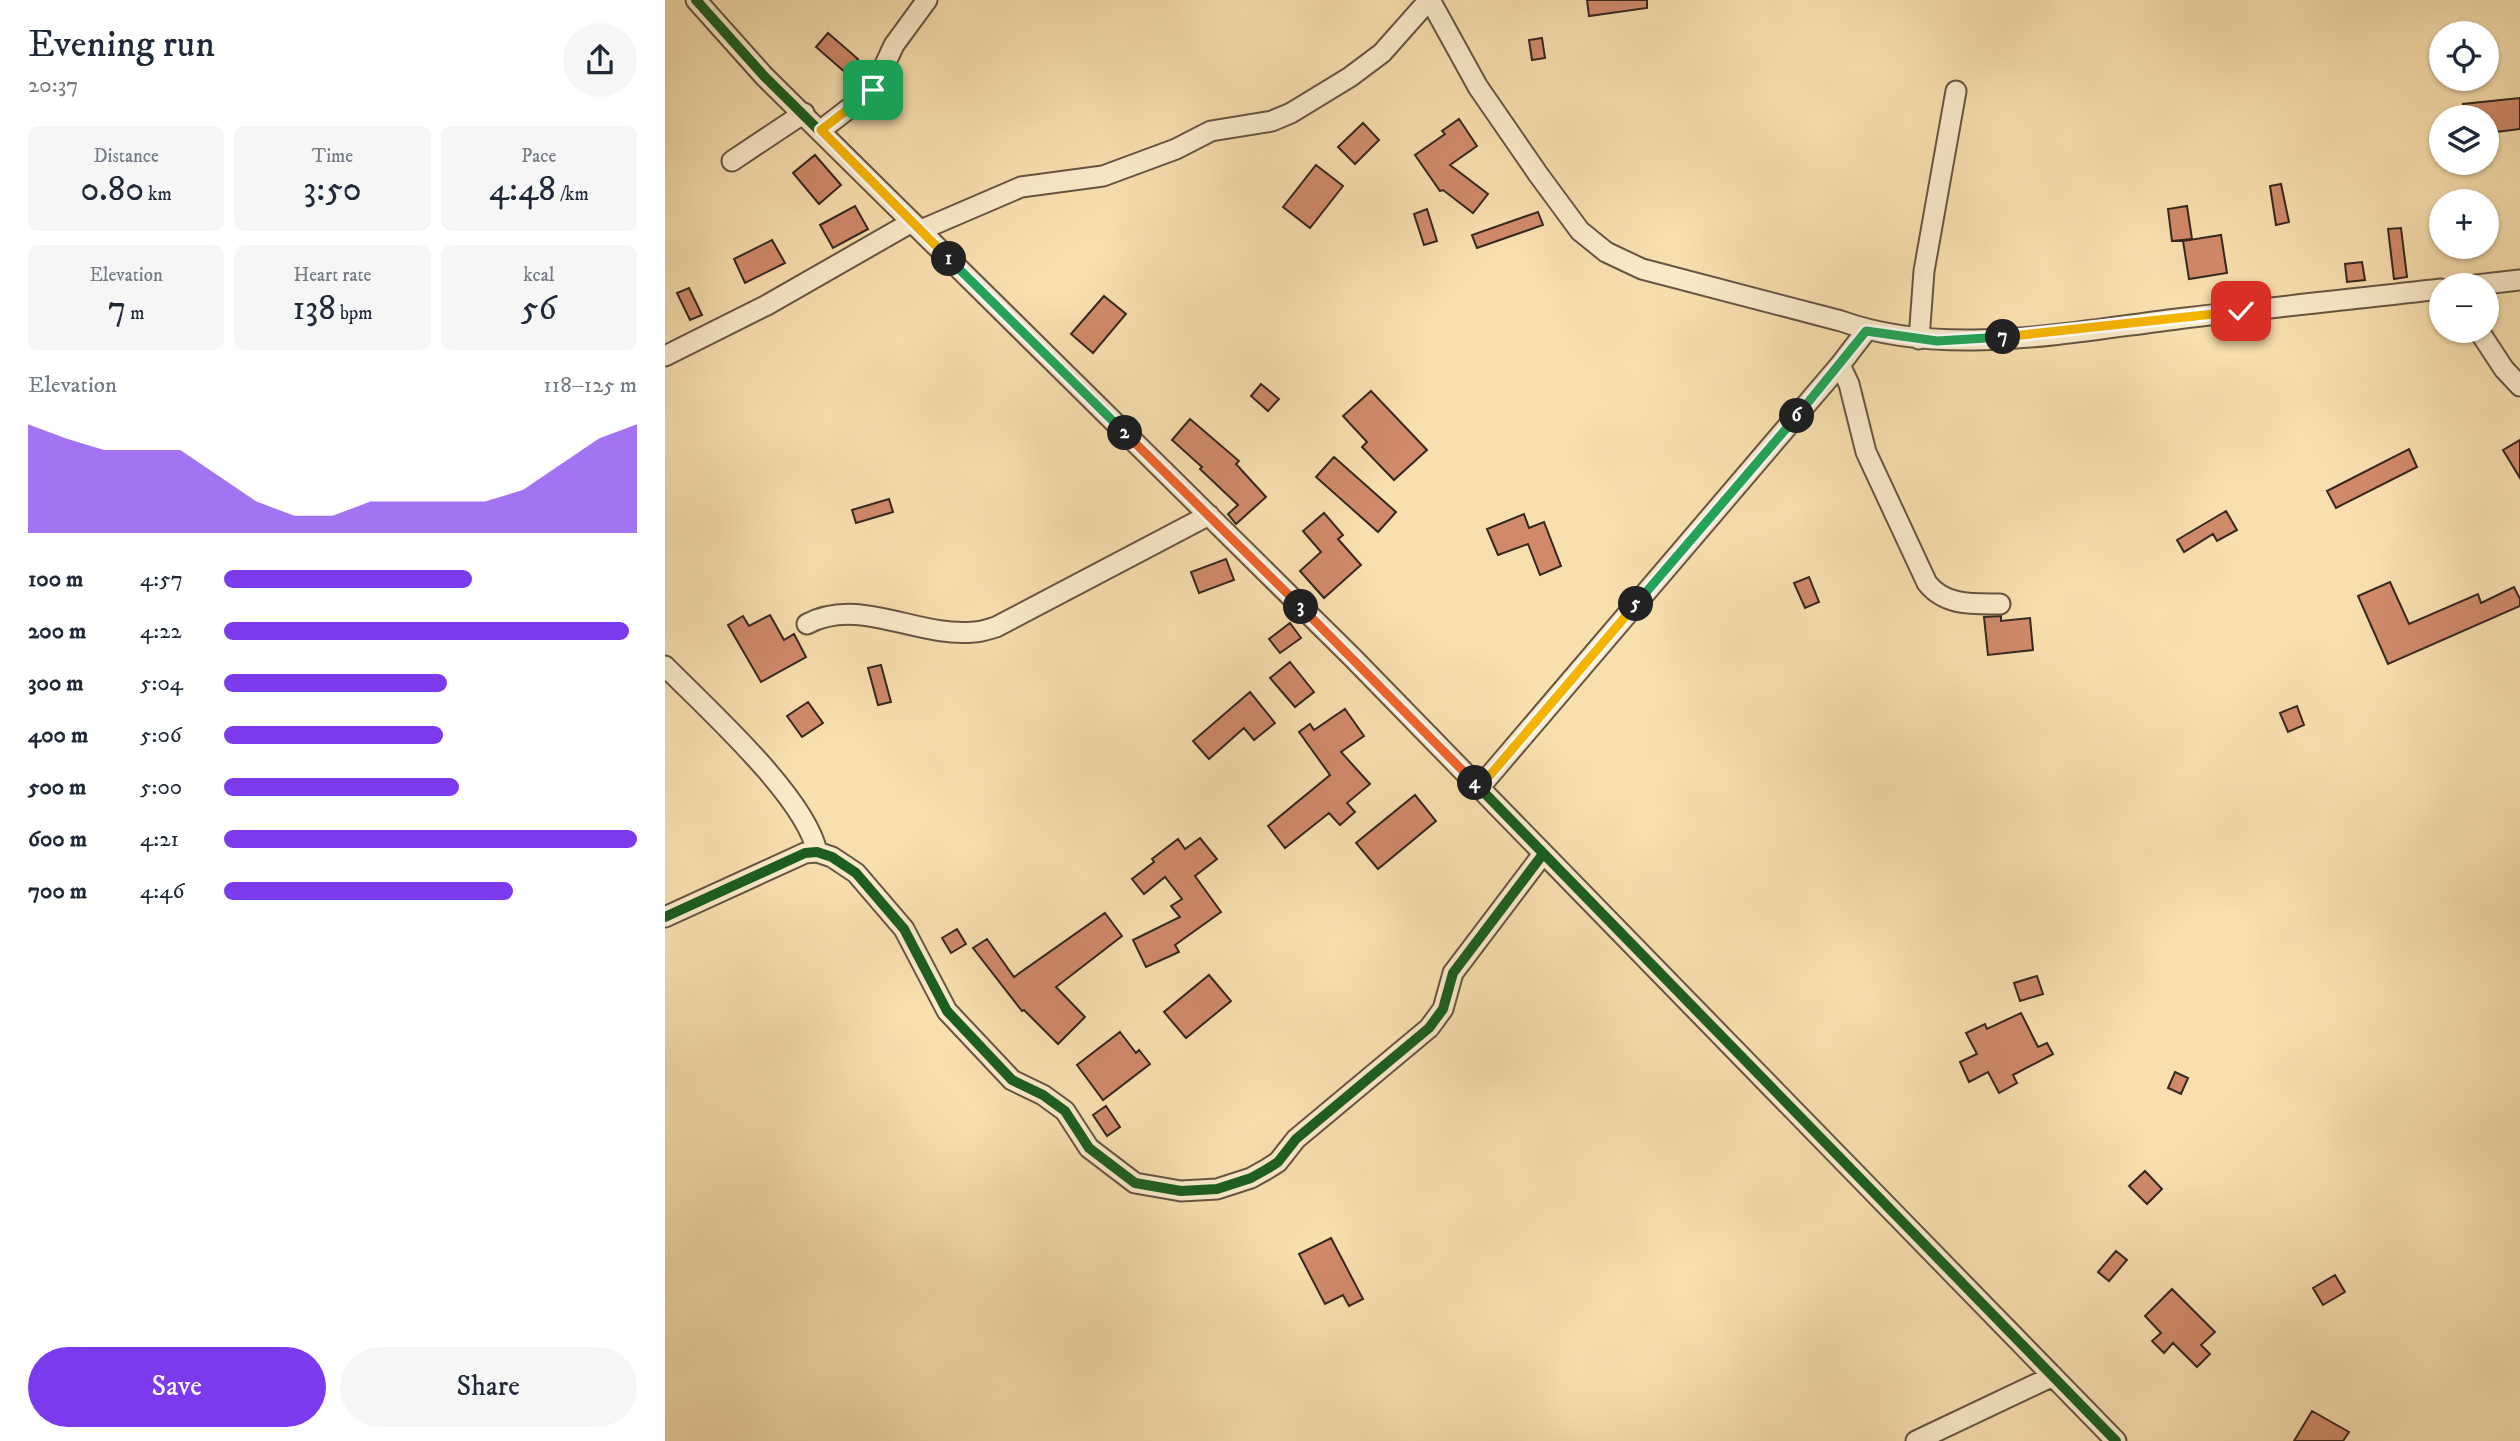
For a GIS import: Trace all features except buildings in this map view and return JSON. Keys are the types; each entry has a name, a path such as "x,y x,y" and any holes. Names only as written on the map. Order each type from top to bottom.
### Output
{"street":[{"path":"696,0 764,76 1209,515 2116,1441"},
{"path":"821,130 873,90 894,45 927,0"},
{"path":"665,356 916,226 1021,187 1103,176 1176,149 1211,131 1272,121 1291,113 1350,77 1382,52 1429,0 1478,87 1580,231 1606,252 1642,269 1841,321 1866,331 1919,339 1959,340 2047,334 2429,290"},
{"path":"1919,339 1924,271 1956,91"},
{"path":"732,161 804,113"},
{"path":"2499,282 2520,280"},
{"path":"1479,788 1840,365 1866,331"},
{"path":"2487,343 2504,369 2520,386"},
{"path":"1840,365 1849,384 1866,452 1927,583 1944,599 1969,604 2000,604"},
{"path":"807,624 821,616 849,613 940,630 974,632 996,627 1209,515"},
{"path":"665,666 779,785 811,832 817,852"},
{"path":"665,917 805,853 817,852 832,857 856,873 885,905 904,929 947,1011 1012,1080 1043,1095 1065,1111 1089,1148 1135,1183 1198,1192 1251,1178 1278,1162 1296,1139 1429,1028 1443,1009 1453,973 1543,853"},
{"path":"1916,1441 2053,1376"}],"cycle path":[{"path":"696,0 764,76 1353,658 2116,1441"},
{"path":"665,917 805,853 817,852 832,857 856,873 904,929 947,1011 1012,1080 1043,1095 1065,1111 1089,1148 1135,1183 1181,1191 1217,1189 1251,1178 1278,1162 1296,1139 1429,1028 1443,1009 1453,973 1543,854"}],"route":[{"path":"873,90 821,130 1353,658 1479,788 1840,365 1866,331 1905,338 1959,340 2047,334 2241,311"}]}
